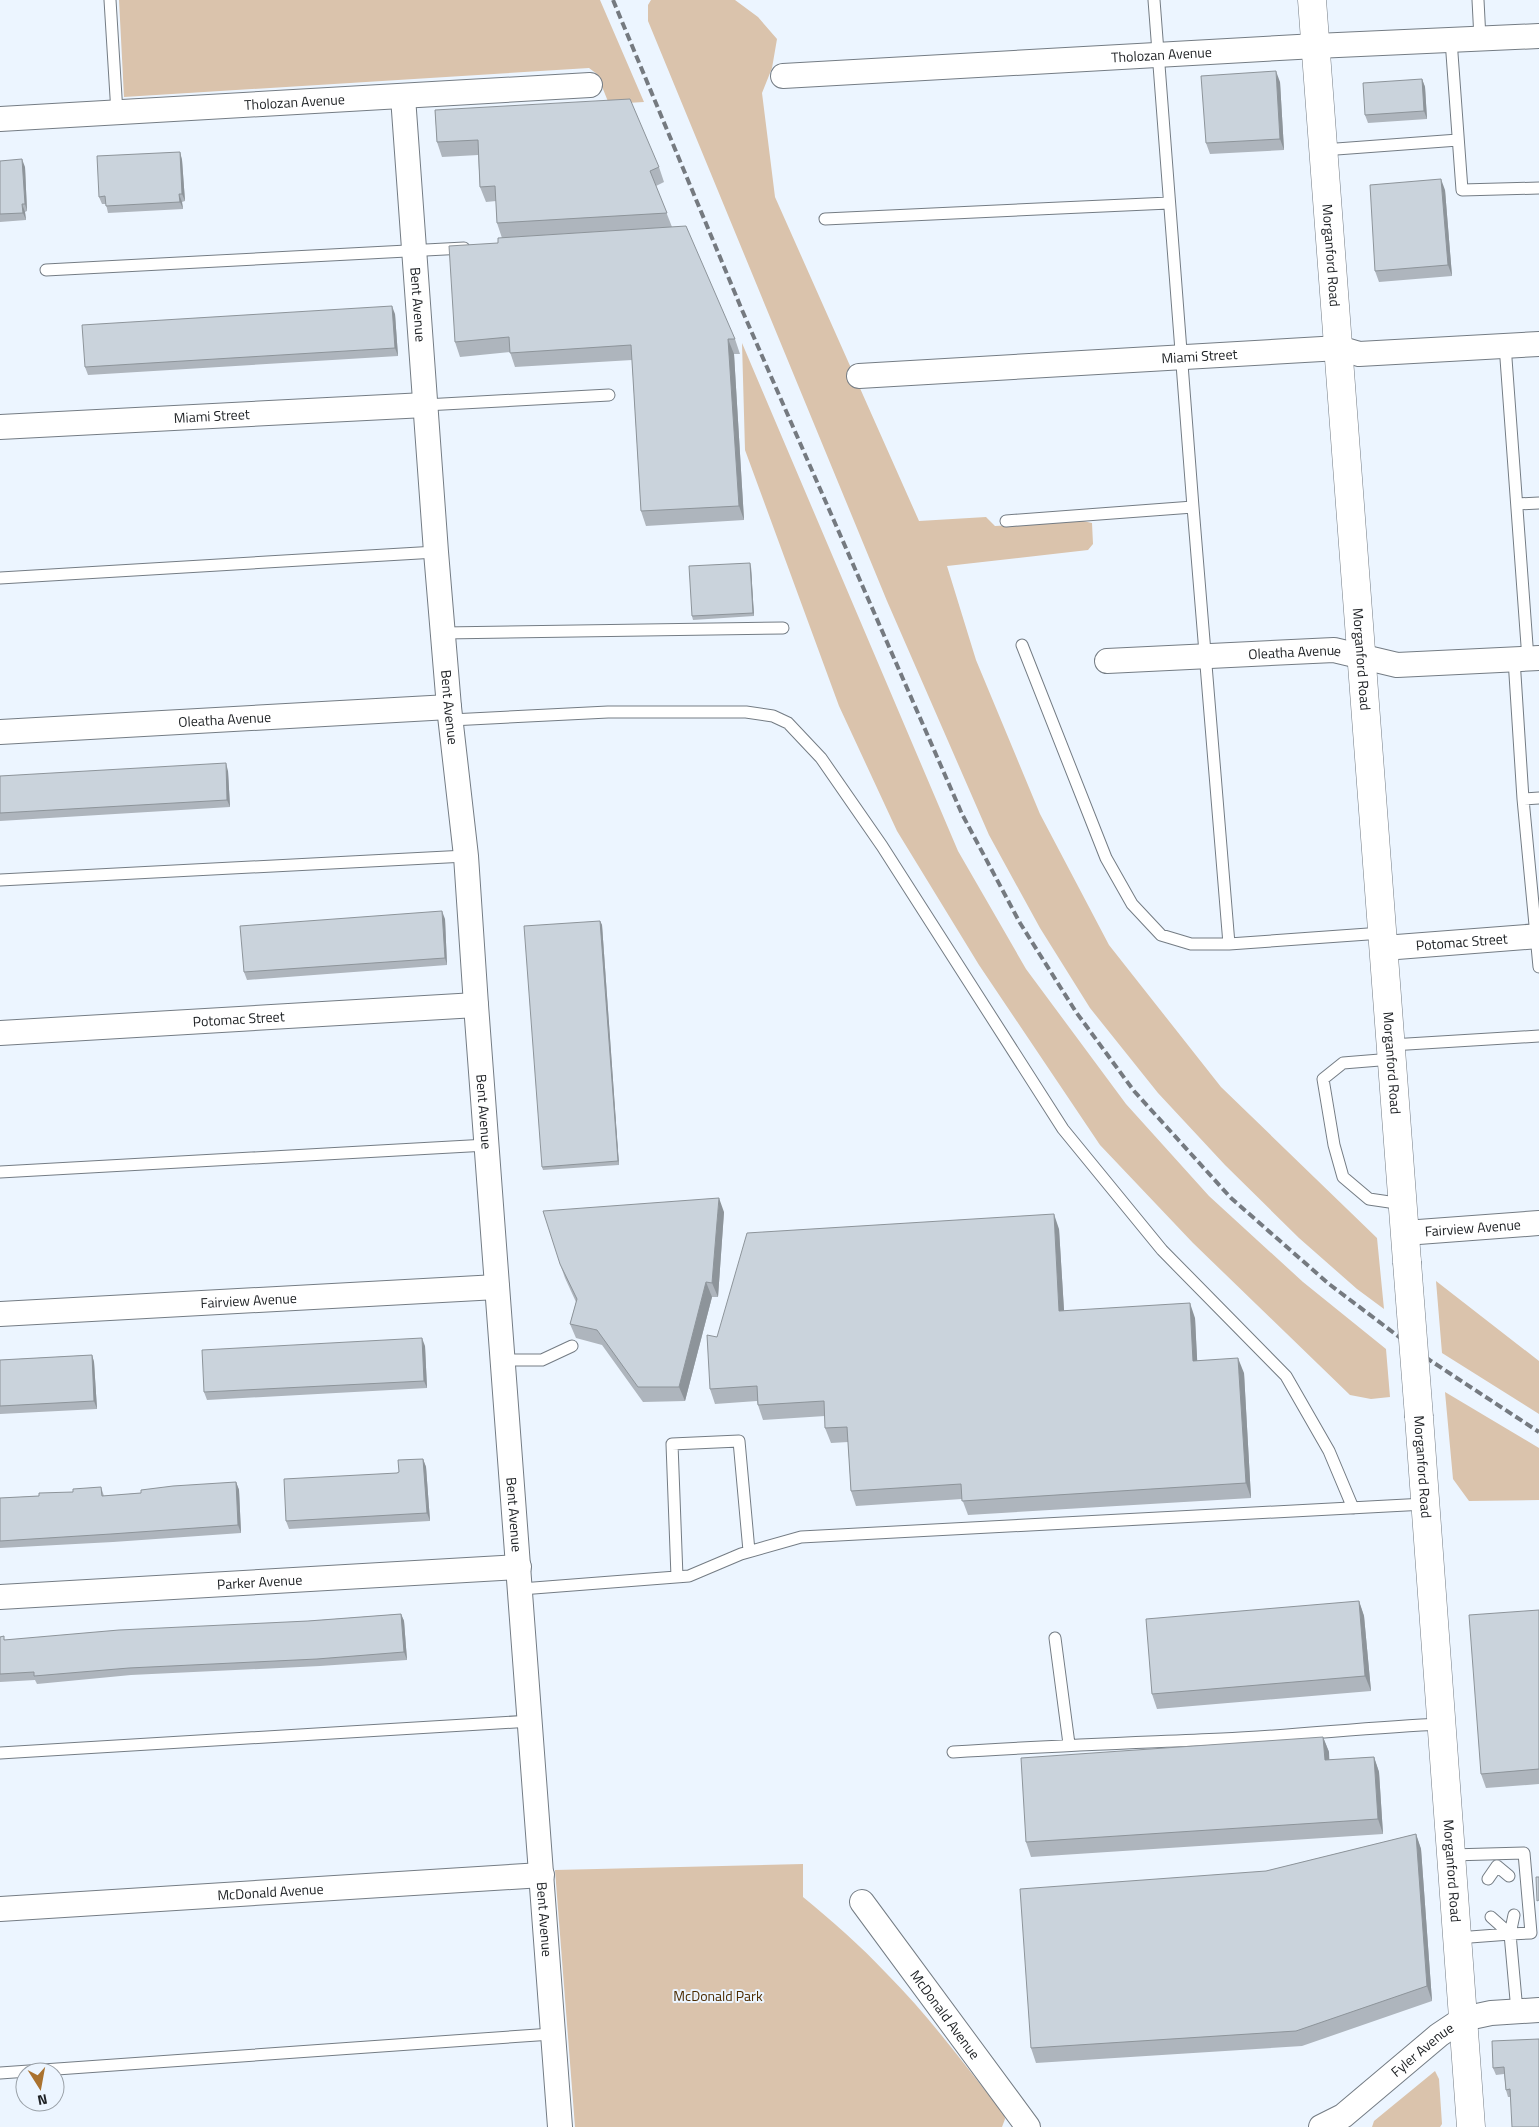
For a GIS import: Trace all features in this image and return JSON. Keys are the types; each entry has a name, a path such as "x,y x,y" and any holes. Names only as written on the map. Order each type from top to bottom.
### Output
{"street":[{"name":"Morganford Road","path":"1312,0 1471,2127"},
{"name":"Tholozan Avenue","path":"783,76 1316,46 1539,36"},
{"name":"Tholozan Avenue","path":"0,119 590,85"},
{"name":"Bent Avenue","path":"403,97 436,552 450,714 466,856 560,2127"},
{"name":"Miami Street","path":"859,376 1338,348 1359,354 1539,344"},
{"name":"Miami Street","path":"0,426 425,405"},
{"name":"Oleatha Avenue","path":"1107,661 1334,650 1397,665 1527,659"},
{"name":"Oleatha Avenue","path":"0,732 450,714"},
{"name":"Potomac Street","path":"1383,940 1538,936"},
{"name":"Potomac Street","path":"0,1033 476,1005"},
{"name":"Fairview Avenue","path":"1405,1233 1539,1223"},
{"name":"Fairview Avenue","path":"0,1314 497,1287"},
{"name":"Parker Avenue","path":"0,1597 520,1578"},
{"name":"McDonald Avenue","path":"0,1909 542,1875"},
{"name":"McDonald Avenue","path":"862,1902 1028,2127"},
{"name":"Fyler Avenue","path":"1321,2127 1343,2116 1439,2035 1464,2019 1528,2010"}],"lane":[{"path":"110,0 117,113"},
{"path":"1154,0 1192,507 1229,944"},
{"path":"1478,0 1480,39"},
{"path":"1451,40 1462,190 1539,188"},
{"path":"1324,150 1458,140"},
{"path":"825,219 1169,203"},
{"path":"46,270 472,248"},
{"path":"1506,345 1527,659 1523,799 1538,936 1539,967"},
{"path":"425,405 609,395"},
{"path":"1517,504 1539,503"},
{"path":"1006,521 1192,507"},
{"path":"0,578 436,552"},
{"path":"443,632 783,628"},
{"path":"1022,645 1106,858 1132,904 1161,935 1191,944 1383,940"},
{"path":"450,714 746,712 773,716 788,723 821,758 882,846 1063,1129 1162,1250 1286,1376 1329,1451 1353,1508"},
{"path":"1523,799 1539,798"},
{"path":"0,880 466,856"},
{"path":"1403,1204 1369,1199 1343,1177 1334,1145 1324,1079 1343,1063 1391,1052 1539,1036"},
{"path":"0,1172 487,1145"},
{"path":"503,1360 542,1360 572,1346"},
{"path":"677,1577 672,1444 739,1441 749,1552"},
{"path":"520,1578 689,1576 749,1552 801,1538 1425,1504"},
{"path":"1055,1638 1069,1744"},
{"path":"0,1753 531,1722"},
{"path":"953,1752 1069,1744 1224,1739 1374,1727 1442,1724"},
{"path":"1451,1855 1524,1853 1531,1933 1457,1938"},
{"path":"1488,1879 1497,1866 1498,1854"},
{"path":"1497,1866 1509,1876"},
{"path":"1514,1915 1510,1934 1528,2010"},
{"path":"1491,1916 1510,1934"},
{"path":"0,2073 552,2034"}],"green space":[{"path":"119,0 600,0 644,102 609,104 597,74 589,68 124,97"},
{"path":"651,0 735,0 758,17 777,39 772,68 762,93 775,197 919,521 986,517 995,526 1083,521 1092,523 1093,544 1088,550 947,566 976,660 1040,814 1109,945 1221,1087 1377,1238 1384,1309 1357,1289 1299,1238 1225,1165 1158,1093 1090,1008 1040,928 989,835 887,601 648,21 648,5"},
{"path":"742,343 958,851 1026,969 1126,1104 1209,1196 1303,1282 1386,1349 1390,1397 1371,1399 1350,1395 1193,1243 1100,1145 979,965 897,831 839,706 745,450"},
{"path":"1436,1281 1539,1361 1539,1414 1442,1353"},
{"path":"1445,1392 1539,1448 1539,1500 1469,1501 1453,1479"},
{"name":"McDonald Park","path":"803,1864 803,1897 867,1954 918,2007 1004,2114 1005,2119 1002,2127 575,2127 555,1870"},
{"path":"1435,2071 1439,2079 1442,2124 1440,2127 1372,2127 1374,2121"}],"building":[{"path":"1276,71 1280,139 1206,143 1201,76"},
{"path":"1422,79 1424,111 1365,115 1363,83"},
{"path":"630,99 659,167 650,171 667,213 497,223 495,186 480,187 478,140 437,142 435,110"},
{"path":"180,152 182,194 179,194 180,202 106,206 105,196 99,197 97,156"},
{"path":"22,159 25,204 22,204 23,213 0,214 0,161"},
{"path":"1441,179 1448,265 1375,271 1370,185"},
{"path":"686,226 735,339 728,339 739,506 641,511 631,345 510,353 509,337 455,342 449,246 498,243 498,238"},
{"path":"392,306 395,348 85,367 82,325"},
{"path":"750,563 753,613 692,616 689,566"},
{"path":"226,763 227,800 0,813 0,776"},
{"path":"442,911 445,958 244,972 240,926"},
{"path":"600,921 618,1161 542,1167 524,926"},
{"path":"719,1198 712,1283 706,1282 679,1387 638,1387 597,1330 570,1324 577,1299 560,1264 543,1211"},
{"path":"1054,1214 1059,1311 1190,1303 1193,1361 1238,1358 1246,1483 962,1501 961,1484 851,1491 847,1427 825,1428 824,1401 758,1405 757,1386 710,1389 707,1335 717,1337 747,1233"},
{"path":"422,1338 424,1381 204,1392 202,1350"},
{"path":"92,1355 94,1401 0,1406 0,1360"},
{"path":"423,1459 427,1513 286,1521 284,1479 397,1473 399,1472 398,1460"},
{"path":"236,1482 238,1525 0,1541 0,1498 39,1496 39,1493 73,1492 73,1489 101,1487 102,1496 141,1493 141,1490 173,1486"},
{"path":"1359,1601 1365,1676 1152,1694 1146,1619"},
{"path":"1539,1610 1539,1769 1481,1774 1469,1615"},
{"path":"401,1614 404,1652 317,1659 129,1668 34,1676 34,1672 0,1674 0,1637 4,1636 4,1640 119,1630 308,1621"},
{"path":"1323,1737 1325,1760 1374,1757 1378,1819 1026,1842 1021,1758"},
{"path":"1416,1834 1427,1986 1296,2031 1031,2048 1020,1889 1266,1871"},
{"path":"1536,1877 1539,1877 1539,1900 1537,1901"},
{"path":"1539,2039 1539,2127 1512,2127 1510,2089 1506,2090 1504,2067 1493,2068 1492,2041"}],"railway":[{"path":"613,0 742,310 962,814 1020,923 1076,1012 1134,1091 1231,1198 1329,1284 1431,1361 1539,1432"}]}
